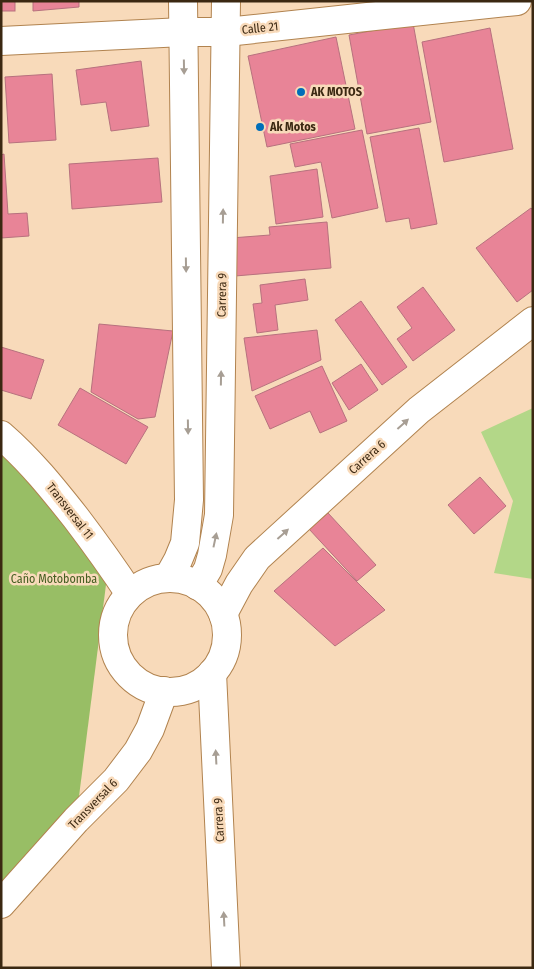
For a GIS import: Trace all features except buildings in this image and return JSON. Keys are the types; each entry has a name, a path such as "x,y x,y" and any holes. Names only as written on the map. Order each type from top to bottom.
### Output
{"street":[{"path":"168,578 185,543 190,500 183,1"},
{"name":"Carrera 9","path":"198,586 208,570 219,515 226,1"},
{"name":"Calle 21","path":"1,41 183,32 226,32 517,1"},
{"name":"Carrera 6","path":"223,614 239,584 257,558 419,410 533,321"},
{"name":"Transversal 11","path":"1,435 48,482 109,561 130,594"},
{"path":"168,578 184,580 198,586 213,597 223,614 227,632 222,658 206,679 191,687 182,690 164,691 142,685 124,670 114,648 114,625 120,608 130,594 152,581 168,578"},
{"name":"Carrera 9","path":"212,673 226,968"},
{"name":"Transversal 6","path":"1,904 76,820 116,780 138,751 150,728 164,691"}],"green space":[{"path":"533,408 533,579 494,573 513,501 481,432"},
{"name":"Caño Motobomba","path":"1,442 109,561 76,820 1,908"}],"place":[{"name":"AK MOTOS","path":"301,92"},
{"name":"Ak Motos","path":"260,127"}]}
